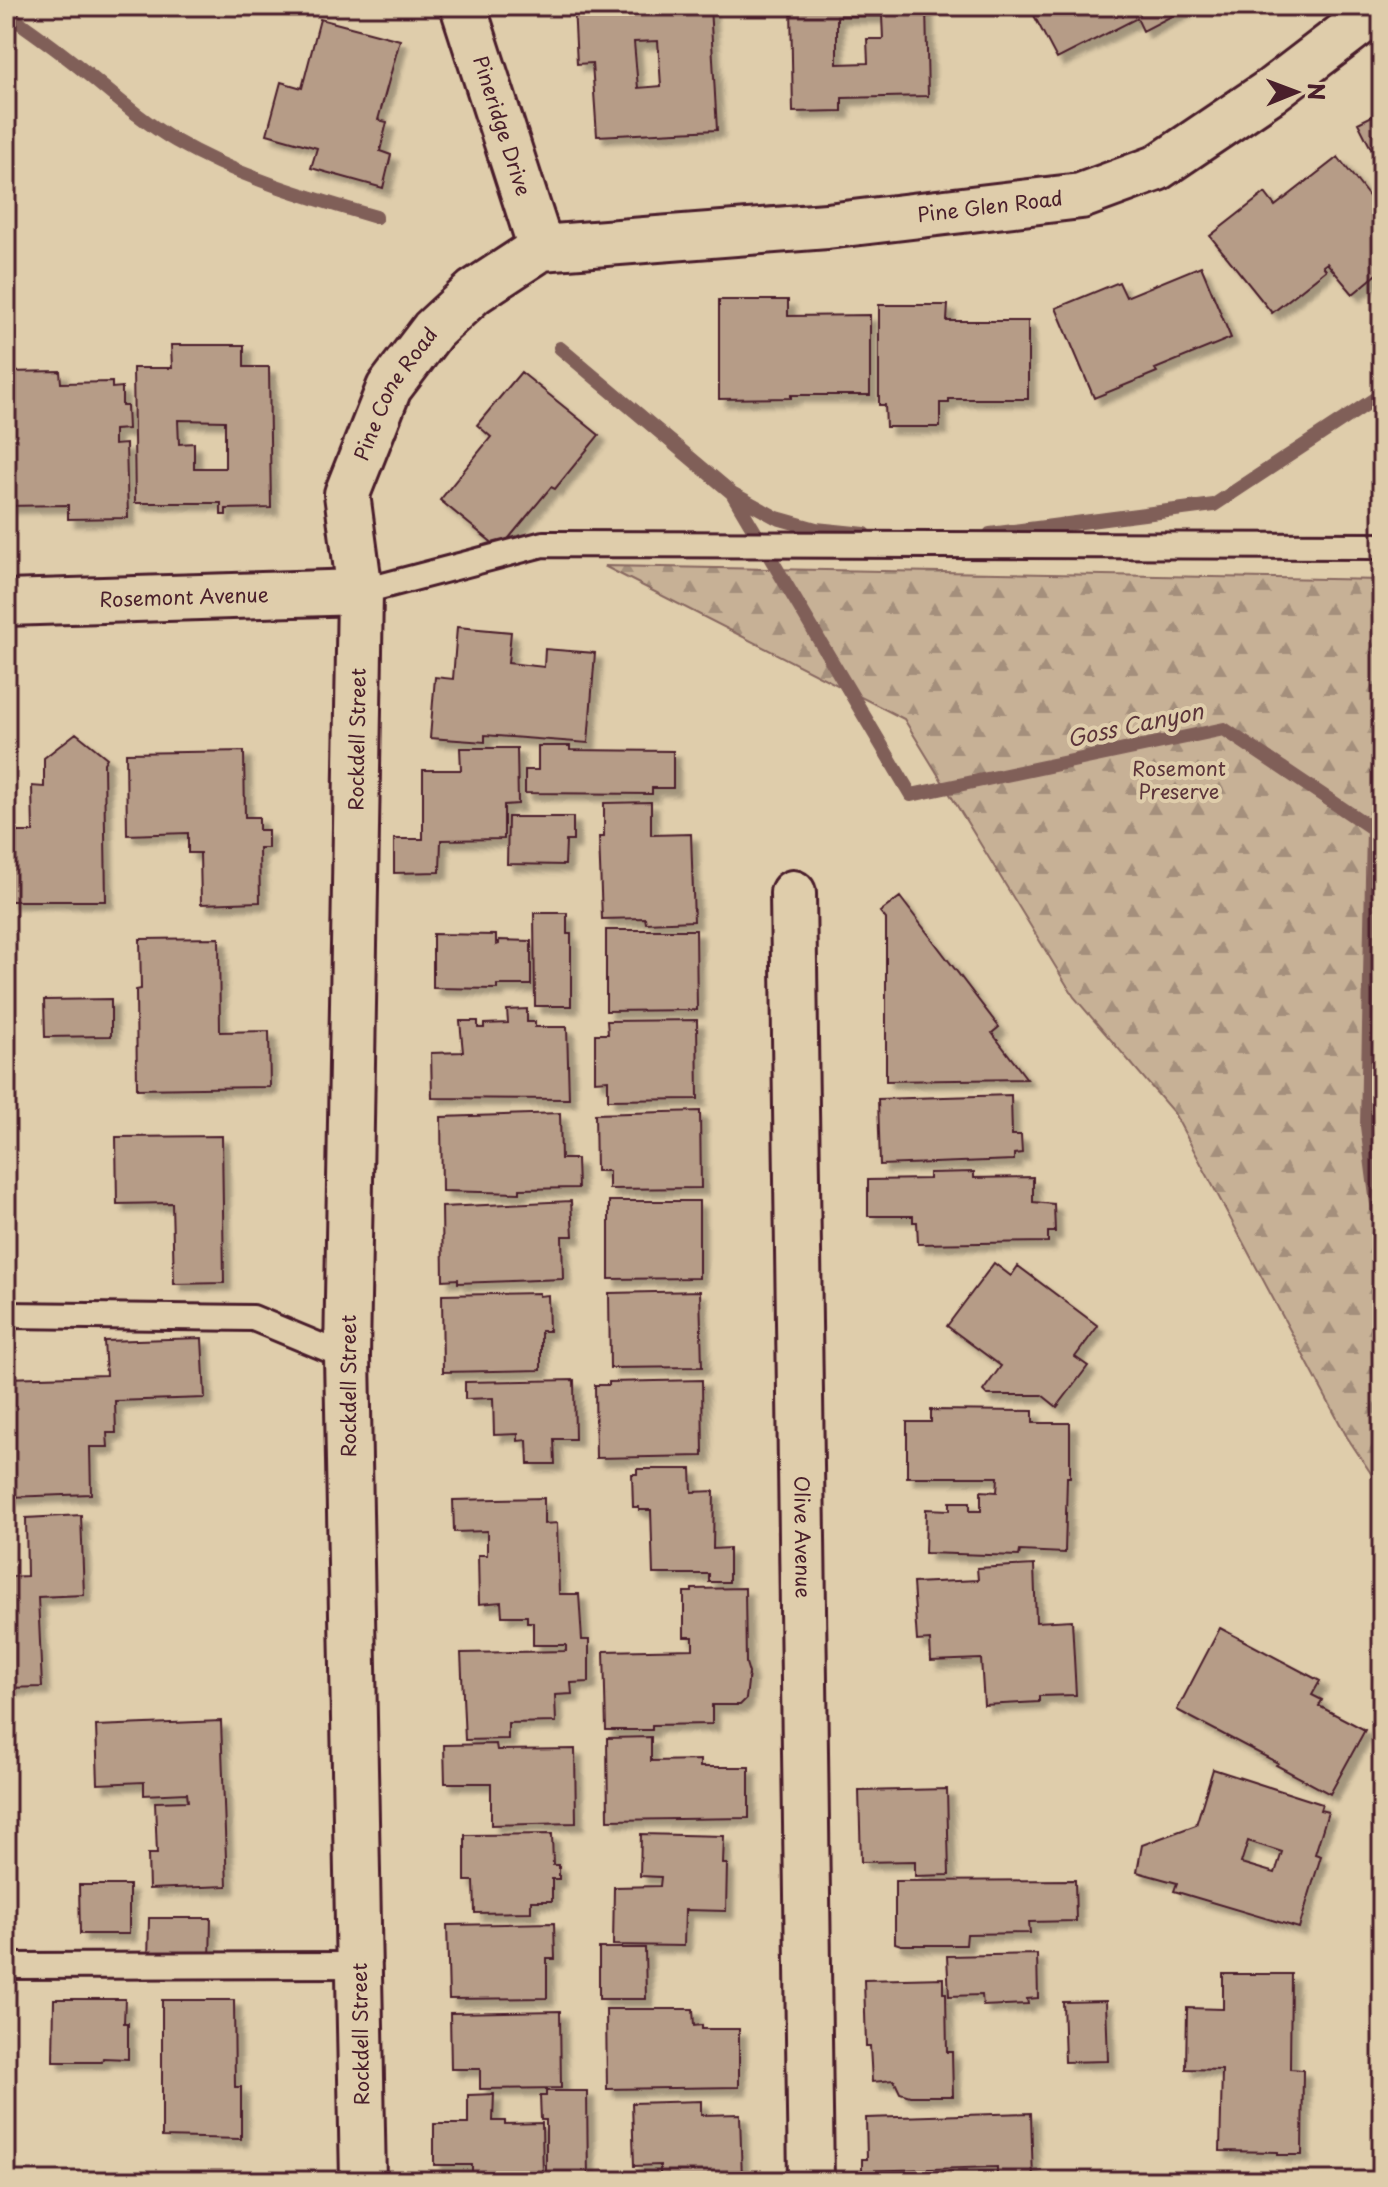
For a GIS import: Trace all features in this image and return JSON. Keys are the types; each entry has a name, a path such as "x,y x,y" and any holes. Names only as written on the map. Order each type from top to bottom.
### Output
{"street":[{"name":"Pineridge Drive","path":"463,6 541,248"},
{"name":"Pine Glen Road","path":"541,248 827,226 1081,196 1157,168 1271,91 1382,6"},
{"name":"Pine Cone Road","path":"360,592 347,494 389,388 433,330 453,311 474,292 541,248"},
{"name":"Rosemont Avenue","path":"6,603 360,592"},
{"name":"Rockdell Street","path":"360,592 347,1357 363,2181"},
{"name":"Olive Avenue","path":"793,893 811,2181"}],"lane":[{"path":"360,592 543,544 1382,546"},
{"path":"6,1315 253,1318 347,1357"},
{"path":"6,1966 360,1965"}],"green space":[{"name":"Rosemont Preserve","path":"604,566 1382,580 1382,1490 1347,1437 1174,1113 1074,997 904,719"}],"building":[{"path":"574,6 710,6 717,130 597,136 592,63 577,64","holes":["658,41 661,86 638,88 634,42"]},
{"path":"791,6 926,6 928,96 842,98 842,111 793,112","holes":["837,16 882,16 883,39 867,39 868,63 837,64"]},
{"path":"1029,6 1191,6 1143,31 1137,18 1057,59"},
{"path":"320,19 400,40 378,120 387,122 380,151 391,155 383,188 311,168 317,148 267,134 281,82 302,88"},
{"path":"1382,111 1382,170 1358,123"},
{"path":"1338,157 1382,213 1382,270 1353,294 1327,263 1323,266 1326,270 1272,313 1210,236 1265,193 1275,206"},
{"path":"1201,266 1231,338 1094,398 1056,308 1119,282 1126,297"},
{"path":"719,300 788,300 788,316 870,315 870,395 719,399"},
{"path":"879,305 948,305 947,321 1028,321 1028,399 949,399 949,403 940,403 940,427 886,427 885,405 879,405"},
{"path":"171,345 244,345 244,367 269,367 271,508 226,509 226,515 221,515 221,503 135,503 133,368 172,368","holes":["178,420 225,421 225,468 194,468 194,443 179,444"]},
{"path":"60,371 61,383 112,382 112,388 122,387 122,406 127,406 128,429 114,430 114,445 126,444 128,518 68,519 68,505 6,506 6,372"},
{"path":"521,372 599,435 500,549 440,500 491,437 477,425"},
{"path":"457,627 511,632 508,663 544,667 545,649 595,653 588,743 485,735 485,742 430,738 435,677 453,679"},
{"path":"76,733 107,758 104,763 106,901 9,901 9,842 6,841 10,832 33,832 32,786 44,787 44,758"},
{"path":"538,746 570,746 570,750 673,751 673,788 652,788 652,794 525,793 525,770 538,770"},
{"path":"460,748 517,748 518,804 504,805 504,839 441,840 440,872 394,873 394,839 423,839 423,770 461,770"},
{"path":"244,751 245,817 259,817 259,830 268,830 268,848 259,848 260,902 201,904 200,853 188,853 188,833 127,835 126,753"},
{"path":"651,802 651,835 691,834 694,921 646,923 645,918 602,919 599,837 604,837 604,803"},
{"path":"508,817 573,817 573,841 566,841 565,865 507,864"},
{"path":"900,897 999,1027 992,1033 1027,1079 886,1081 886,919 880,912"},
{"path":"534,913 567,913 567,934 571,934 571,1006 535,1006"},
{"path":"606,930 696,930 697,1010 606,1011"},
{"path":"433,934 496,935 496,945 499,940 531,941 531,985 497,985 497,989 433,988"},
{"path":"219,938 220,1032 269,1031 270,1087 137,1089 136,990 141,989 140,939"},
{"path":"111,999 111,1036 45,1037 44,1000"},
{"path":"527,1009 527,1022 535,1022 535,1027 567,1027 569,1099 432,1098 431,1053 463,1052 460,1021 478,1021 478,1028 484,1028 484,1024 508,1023 507,1010"},
{"path":"697,1020 698,1099 608,1100 608,1080 595,1081 595,1034 608,1034 607,1021"},
{"path":"1011,1095 1012,1135 1021,1135 1022,1153 1014,1154 1014,1160 880,1165 878,1099"},
{"path":"700,1111 701,1188 609,1189 609,1171 596,1171 595,1114"},
{"path":"560,1113 561,1159 577,1159 578,1188 520,1189 520,1193 442,1191 441,1117"},
{"path":"222,1136 224,1283 174,1284 172,1203 117,1204 116,1137"},
{"path":"974,1172 974,1178 1033,1177 1033,1202 1054,1204 1055,1232 1048,1232 1048,1242 918,1244 917,1222 913,1222 913,1216 868,1216 868,1180 929,1179 929,1173"},
{"path":"571,1201 573,1236 562,1236 563,1279 458,1283 458,1279 443,1280 442,1207"},
{"path":"609,1201 699,1201 699,1278 609,1279"},
{"path":"994,1263 1011,1276 1018,1266 1098,1326 1075,1357 1088,1366 1057,1407 1042,1395 987,1395 983,1391 1001,1366 947,1326"},
{"path":"700,1291 702,1367 610,1368 609,1293"},
{"path":"539,1293 539,1296 548,1295 549,1331 541,1331 541,1370 443,1372 442,1295"},
{"path":"202,1338 205,1398 115,1401 116,1433 107,1433 108,1447 90,1447 91,1494 9,1497 6,1378 106,1375 104,1341"},
{"path":"574,1380 575,1439 554,1439 555,1464 528,1464 527,1440 518,1441 518,1434 494,1435 493,1398 465,1399 465,1382"},
{"path":"702,1380 703,1456 596,1458 595,1385"},
{"path":"931,1410 1033,1411 1033,1423 1070,1423 1065,1553 1020,1551 1019,1556 925,1553 926,1509 950,1510 950,1502 970,1502 970,1511 981,1511 981,1491 997,1492 998,1477 907,1477 907,1422 931,1422"},
{"path":"637,1469 691,1469 692,1492 714,1491 713,1549 729,1548 729,1582 709,1582 709,1574 653,1574 651,1510 633,1507 632,1474 637,1474"},
{"path":"544,1498 544,1524 557,1523 559,1594 579,1594 582,1640 589,1640 589,1682 571,1683 572,1694 555,1695 556,1722 508,1723 508,1739 465,1740 461,1653 566,1651 566,1645 533,1645 533,1622 527,1622 527,1616 502,1616 501,1602 479,1604 478,1555 487,1555 487,1531 454,1532 453,1500"},
{"path":"81,1515 84,1595 38,1597 42,1687 6,1688 6,1577 27,1576 26,1518"},
{"path":"1034,1565 1036,1622 1072,1620 1076,1695 1039,1696 1039,1702 984,1705 981,1659 931,1661 930,1640 917,1641 913,1583 978,1580 977,1568"},
{"path":"745,1588 746,1663 749,1673 746,1699 740,1705 712,1705 712,1724 652,1725 652,1730 606,1730 604,1651 693,1649 693,1637 684,1637 684,1592 692,1592 692,1589"},
{"path":"1220,1628 1320,1681 1312,1695 1322,1700 1319,1706 1365,1730 1330,1794 1177,1710"},
{"path":"221,1721 227,1886 149,1889 148,1854 157,1854 155,1802 188,1801 187,1793 144,1795 144,1782 98,1784 96,1726"},
{"path":"651,1737 651,1761 700,1760 700,1767 749,1767 749,1818 608,1820 607,1738"},
{"path":"496,1744 497,1750 575,1749 576,1823 491,1825 491,1783 445,1783 444,1745"},
{"path":"1213,1769 1322,1804 1320,1810 1328,1812 1315,1854 1321,1856 1299,1928 1174,1891 1177,1883 1137,1872 1142,1845 1196,1825","holes":["1248,1841 1282,1852 1275,1873 1241,1863"]},
{"path":"947,1789 949,1875 915,1876 915,1861 861,1862 859,1791"},
{"path":"552,1834 553,1865 559,1865 559,1879 552,1879 552,1901 531,1901 531,1912 475,1913 474,1881 465,1881 465,1835"},
{"path":"641,1834 724,1836 726,1911 685,1910 684,1946 613,1945 614,1887 660,1886 661,1877 640,1876"},
{"path":"1075,1880 1076,1921 1029,1922 1030,1933 967,1934 966,1945 895,1943 895,1881"},
{"path":"79,1885 129,1885 129,1934 80,1934"},
{"path":"149,1918 211,1918 210,1962 148,1961"},
{"path":"554,1923 555,1959 547,1959 547,1998 449,1999 447,1925"},
{"path":"599,1948 645,1948 646,1999 599,1999"},
{"path":"1037,1954 1038,1998 1027,1999 1028,2004 983,2006 982,1995 949,1996 947,1956"},
{"path":"1223,1974 1291,1974 1290,2069 1303,2070 1302,2155 1220,2151 1222,2070 1186,2069 1187,2008 1223,2009"},
{"path":"943,1978 947,2052 952,2052 953,2096 910,2096 900,2093 894,2080 872,2082 870,2046 866,2046 864,1980"},
{"path":"54,1999 125,1999 128,2059 53,2062"},
{"path":"162,2000 234,2000 235,2087 241,2087 241,2139 162,2137"},
{"path":"1106,2001 1108,2061 1065,2062 1063,2002"},
{"path":"606,2009 693,2009 694,2026 702,2025 702,2029 739,2029 739,2087 607,2089"},
{"path":"560,2011 561,2088 480,2089 480,2069 451,2069 450,2013"},
{"path":"546,2091 587,2091 588,2181 546,2181 546,2120 541,2120 540,2096 546,2096"},
{"path":"494,2094 493,2121 505,2121 505,2124 542,2123 543,2180 491,2181 491,2176 472,2177 472,2165 434,2165 434,2124 468,2124 468,2095"},
{"path":"701,2101 701,2115 740,2114 742,2180 660,2181 660,2165 634,2166 632,2103"},
{"path":"1031,2113 1033,2181 997,2180 997,2167 862,2171 862,2159 867,2159 866,2118"}],"waterway":[{"path":"6,13 176,141 249,176 376,217"},
{"path":"560,348 732,493 777,518 816,529 865,534"},
{"path":"990,534 1214,505 1382,394"},
{"name":"Goss Canyon","path":"732,493 911,795 1224,729 1373,829 1367,1126 1382,1243"}]}
